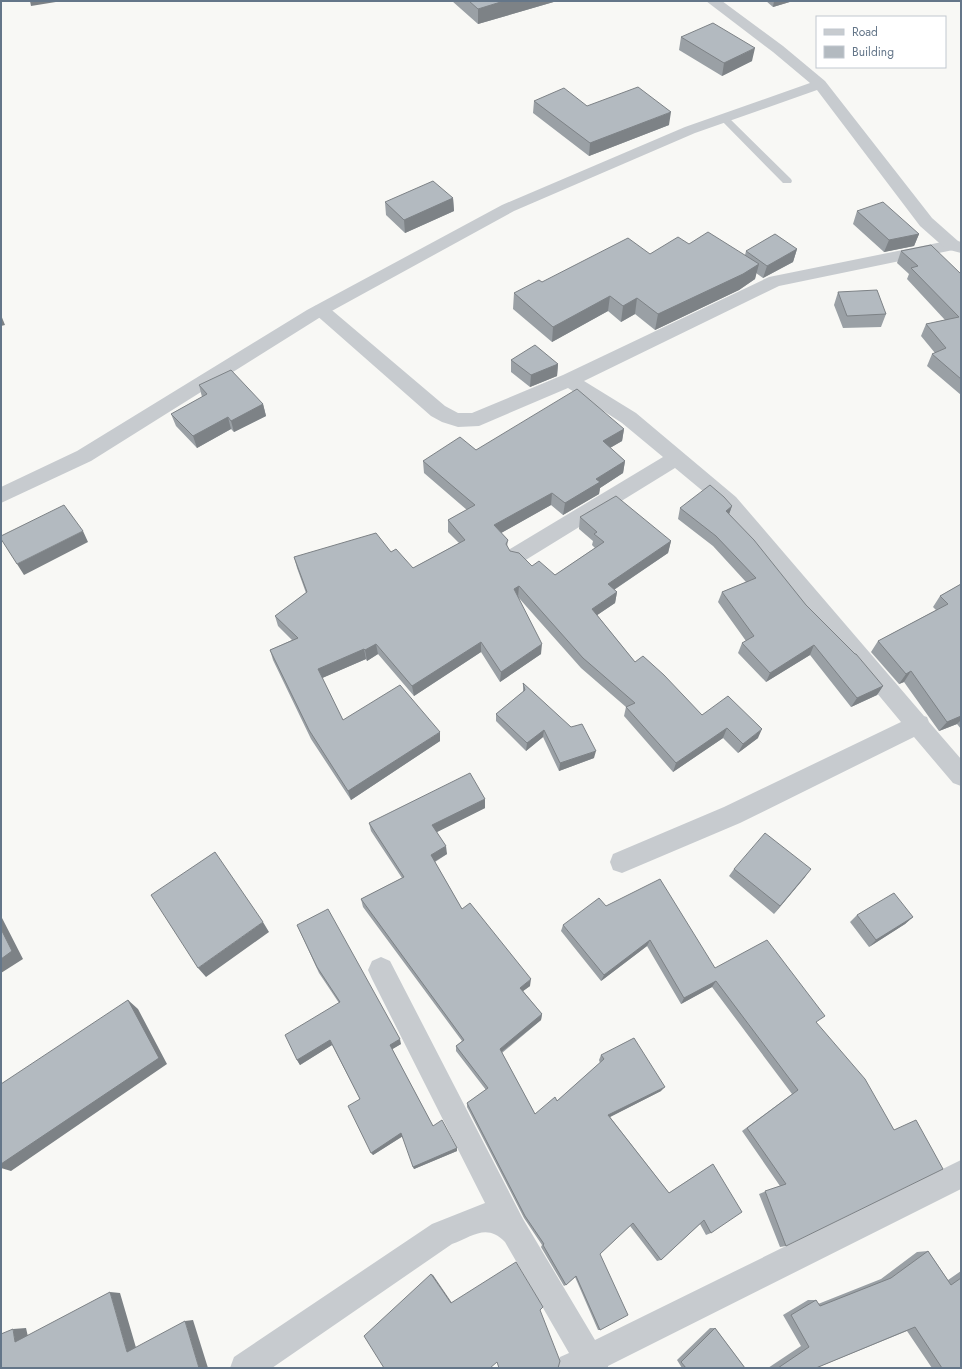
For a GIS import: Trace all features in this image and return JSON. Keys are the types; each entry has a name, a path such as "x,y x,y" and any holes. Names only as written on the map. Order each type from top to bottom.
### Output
{"street":[{"path":"713,1 778,49 820,84 926,222 957,246"},
{"path":"1,496 84,456 321,310 508,208 690,130 820,84"},
{"path":"321,310 438,411 453,420 463,422 478,419 569,380 775,281 957,246"},
{"path":"569,380 629,418 729,502 919,724 961,776"},
{"path":"517,555 676,458"},
{"path":"622,862 732,815 919,724"},
{"path":"381,970 584,1365 961,1174"},
{"path":"245,1368 442,1234 480,1218 489,1217 507,1224 515,1231"}],"lane":[{"path":"724,118 787,182"}],"building":[{"path":"469,1 504,1 478,9"},
{"path":"713,23 755,48 724,63 681,37"},
{"path":"638,87 671,112 590,143 534,101 564,88 587,106"},
{"path":"433,181 453,198 404,220 385,202"},
{"path":"883,202 919,234 889,240 857,211"},
{"path":"708,232 759,264 743,274 658,314 637,298 623,306 610,296 553,327 514,293 539,280 542,282 628,238 650,254 678,237 689,244"},
{"path":"775,234 797,249 767,266 746,251"},
{"path":"931,245 961,274 961,379 932,354 946,348 926,324 959,317 911,268 918,266 901,251"},
{"path":"877,290 886,314 847,316 838,292"},
{"path":"535,345 558,364 531,375 511,360"},
{"path":"231,370 263,404 231,421 228,417 193,436 171,414 207,394 199,385"},
{"path":"577,389 624,429 603,441 625,461 596,479 600,482 565,503 552,493 494,525 508,540 506,544 510,551 519,553 532,566 539,561 555,575 604,542 594,534 597,532 580,517 616,496 671,541 608,584 617,592 592,609 635,662 643,656 664,675 702,715 728,696 762,729 743,744 727,728 676,763 626,707 635,703 583,658 519,586 514,589 542,644 501,672 481,642 412,686 376,644 318,669 343,720 400,685 440,732 348,791 309,730 270,650 298,638 275,616 307,592 294,557 376,533 391,552 396,549 413,568 465,540 448,520 475,505 423,461 460,437 476,450"},
{"path":"710,485 732,506 726,511 754,540 806,605 856,654 883,686 857,698 814,645 770,673 742,643 754,636 722,592 756,578 716,536 680,508"},
{"path":"64,505 83,531 17,564 1,539 1,536"},
{"path":"961,584 961,716 947,722 911,671 906,674 878,641 948,604 940,596"},
{"path":"523,683 571,727 582,724 596,751 560,763 544,730 527,743 496,714 525,690"},
{"path":"470,773 485,799 432,825 446,846 431,855 462,909 470,903 531,979 520,988 542,1014 500,1049 535,1114 555,1097 557,1101 604,1059 601,1055 634,1038 665,1087 608,1115 669,1193 713,1164 742,1212 711,1233 704,1220 661,1260 633,1223 600,1254 628,1315 600,1330 576,1276 566,1285 543,1245 544,1244 525,1216 467,1103 488,1088 456,1046 464,1040 361,899 404,877 369,823"},
{"path":"765,833 811,869 780,906 734,869"},
{"path":"215,852 263,922 198,968 151,895"},
{"path":"660,879 715,968 767,940 825,1016 816,1022 865,1079 894,1130 916,1120 943,1169 786,1246 765,1191 786,1184 747,1128 798,1090 716,981 684,998 650,940 604,975 563,925 599,898 606,906"},
{"path":"894,893 913,917 876,940 857,915"},
{"path":"328,909 400,1039 390,1045 433,1126 442,1120 457,1148 413,1167 401,1133 371,1153 348,1106 360,1099 330,1040 297,1060 285,1035 340,1002 317,967 297,925"},
{"path":"1,929 12,951 1,959"},
{"path":"128,1000 159,1058 1,1164 1,1084"},
{"path":"928,1251 951,1285 961,1278 961,1368 942,1368 915,1327 816,1368 778,1368 809,1347 791,1315 816,1300 820,1306 891,1278"},
{"path":"516,1262 543,1307 540,1310 560,1361 558,1368 499,1368 497,1362 490,1368 384,1368 364,1336 431,1274 451,1303"},
{"path":"110,1292 127,1352 185,1321 199,1368 1,1368 1,1334 13,1329 15,1342"},
{"path":"715,1328 745,1368 686,1368 681,1362"}]}
